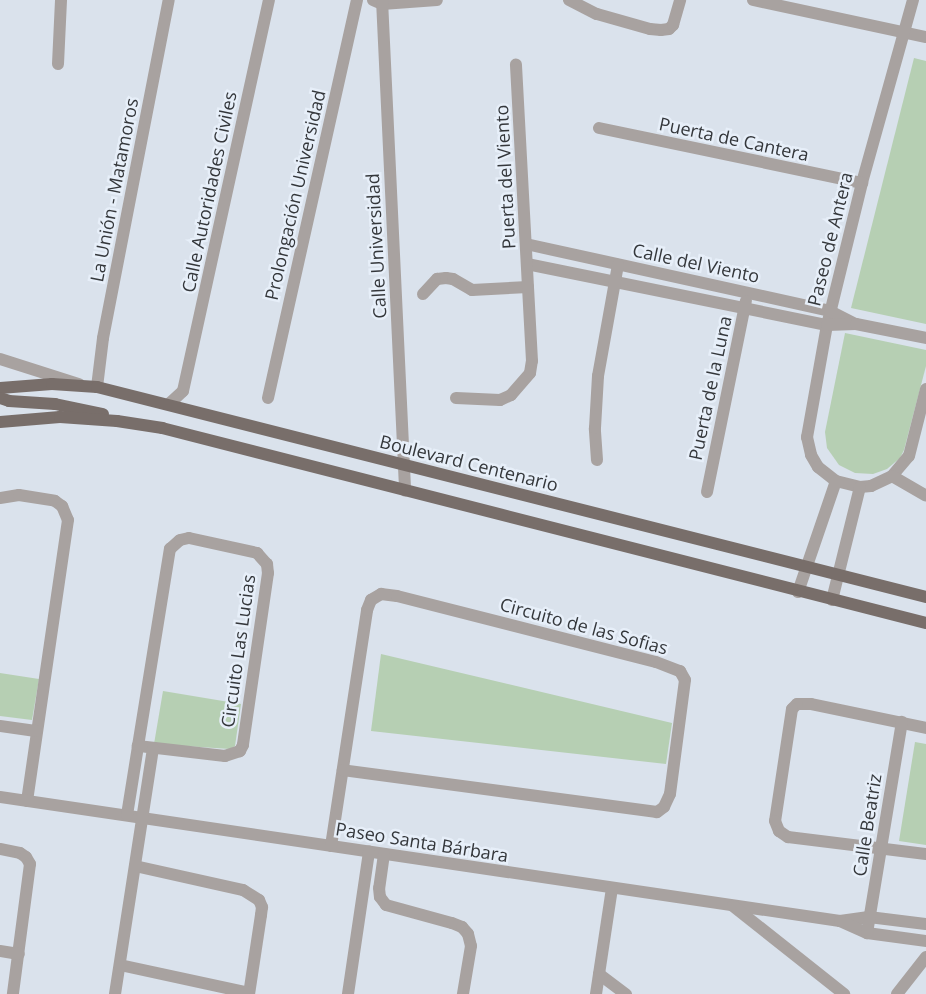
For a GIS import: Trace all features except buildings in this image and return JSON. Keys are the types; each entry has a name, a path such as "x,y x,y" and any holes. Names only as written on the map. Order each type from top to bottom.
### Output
{"main road":[{"name":"Boulevard Centenario","path":"0,388 26,385 98,387 926,597"},
{"path":"0,398 85,409 117,421"},
{"path":"0,422 60,417 117,421 162,428 798,592 926,623"}],"street":[{"path":"58,64 61,0"},
{"name":"La Unión - Matamoros","path":"98,387 103,338 170,0"},
{"name":"Calle Autoridades Civiles","path":"183,391 269,0"},
{"name":"Prolongación Universidad","path":"268,398 356,0"},
{"path":"379,1 438,0"},
{"path":"569,0 585,3 597,14 650,29 668,29 674,21 680,0"},
{"path":"753,0 926,37"},
{"name":"Paseo de Antera","path":"836,481 818,467 811,455 807,437 830,311 862,183 913,0"},
{"name":"Calle Universidad","path":"379,1 405,490"},
{"name":"Puerta del Viento","path":"456,398 500,400 511,395 530,373 532,361 516,64"},
{"name":"Puerta de Cantera","path":"599,128 862,183"},
{"name":"Calle del Viento","path":"526,244 748,291 830,311 856,324"},
{"name":"Calle del Viento","path":"527,264 827,325 856,324 926,338"},
{"path":"597,460 595,400 618,265"},
{"path":"423,294 437,279 446,278 453,279 472,290 528,287"},
{"name":"Puerta de la Luna","path":"707,492 748,291"},
{"path":"0,359 84,386"},
{"path":"798,592 836,481 860,487 871,486 892,476 909,456 926,389"},
{"path":"169,404 183,391 190,410"},
{"path":"892,476 926,496"},
{"path":"832,600 860,487"},
{"path":"0,498 19,495 44,498 62,506 67,513 68,520 27,801"},
{"name":"Circuito Las Lucias","path":"127,815 138,746 170,549 180,540 189,538 257,554 267,564 268,573 243,745 236,754 225,756 138,746"},
{"name":"Circuito de las Sofias","path":"331,846 367,610 371,600 381,594 397,596 656,662 680,671 685,680 670,794 664,807 657,812 343,770"},
{"path":"926,728 812,704 797,704 792,709 775,821 779,831 788,837 880,850 926,854"},
{"name":"Calle Beatriz","path":"867,933 902,722"},
{"path":"0,726 36,730"},
{"path":"115,994 153,748"},
{"name":"Paseo Santa Bárbara","path":"0,797 840,921 869,917 926,924"},
{"path":"0,849 20,853 26,857 30,864 13,994"},
{"path":"348,994 369,852"},
{"path":"384,854 379,888 380,897 386,905 452,922 462,927 468,934 471,946 463,994"},
{"path":"120,965 249,994 262,907 258,900 243,890 135,866"},
{"path":"596,994 612,888"},
{"path":"733,906 844,994"},
{"name":"Paseo Santa Bárbara","path":"840,921 867,933 926,941"},
{"path":"0,951 19,954"},
{"path":"897,994 926,957"},
{"path":"599,974 626,994"}],"green space":[{"path":"914,58 926,61 926,324 851,308"},
{"path":"845,333 926,350 926,366 904,450 900,458 887,469 873,474 855,473 839,465 827,448 825,432"},
{"path":"381,654 672,723 666,764 371,731"},
{"path":"0,673 39,679 32,720 0,716"},
{"path":"163,691 241,704 235,746 230,749 154,744"},
{"path":"915,742 926,744 926,845 899,841"}]}
